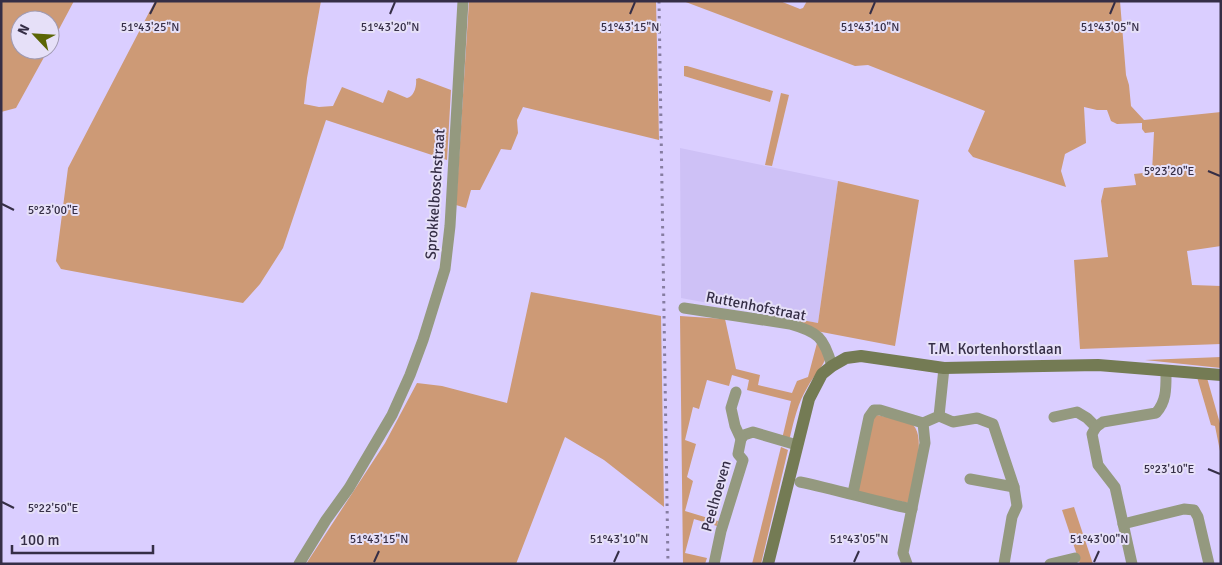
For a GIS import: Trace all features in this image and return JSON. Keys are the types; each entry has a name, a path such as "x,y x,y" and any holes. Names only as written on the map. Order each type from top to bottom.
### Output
{"street":[{"name":"Sprokkelboschstraat","path":"298,564 349,488 392,415 423,340 444,269 450,226 463,1"},
{"name":"Ruttenhofstraat","path":"684,308 790,324 806,329 822,339 827,348 832,366"},
{"name":"T.M. Kortenhorstlaan","path":"768,564 808,399 822,374 846,358 861,356 944,368 1098,365 1221,375"},
{"path":"939,416 944,368"},
{"path":"1132,564 1115,487 1098,465 1092,434 1096,427 1103,422 1156,413 1162,406 1166,394 1166,371"},
{"name":"Peelhoeven","path":"714,564 721,531 743,460 738,454 741,439 735,426 731,408 736,392"},
{"path":"852,493 869,416 874,410 880,410 923,423 939,416 953,422 977,418 994,424 1014,488 1017,506 1012,517 1004,564"},
{"path":"1054,416 1077,412 1096,427"},
{"path":"907,564 903,553 925,443 923,423"},
{"path":"741,439 744,434 753,432 797,445"},
{"path":"970,479 1014,488"},
{"path":"800,482 912,509"},
{"path":"1123,524 1184,509 1194,510 1198,517 1209,564"},
{"path":"1050,564 1074,558"}],"shaded area":[{"path":"1,1 74,1 60,27 60,10 10,10 10,60 42,60 16,108 1,112"},
{"path":"155,1 321,1 304,104 319,107 333,106 342,87 383,103 388,90 407,98 413,93 416,79 419,78 451,90 447,160 326,120 283,248 260,284 243,303 61,269 56,261 68,168"},
{"path":"469,1 656,1 659,140 523,107 517,120 518,133 511,150 501,149 480,190 471,190 466,208 456,205"},
{"path":"683,1 780,1 800,9 803,8 807,1 1120,1 1126,75 1131,106 1144,120 1221,112 1221,246 1187,251 1192,285 1221,286 1221,344 1080,349 1074,260 1108,257 1101,201 1104,188 1136,185 1134,174 1152,172 1154,132 1145,133 1142,129 1142,123 1117,124 1111,121 1107,110 1084,107 1086,143 1065,154 1061,171 1066,187 973,157 968,151 985,111 868,65 855,66"},
{"path":"684,66 773,91 770,102 684,76"},
{"path":"781,93 789,95 772,166 765,165"},
{"path":"680,148 838,181 818,323 681,298"},
{"path":"838,181 919,200 895,346 769,322 770,314 818,323"},
{"path":"531,292 661,316 664,507 604,460 565,437 516,564 306,564 385,443 417,383 442,386 507,403"},
{"path":"680,316 725,319 736,369 760,375 758,385 792,393 797,381 808,377 817,343 827,354 801,400 790,437 782,439 791,401 747,390 749,380 732,375 729,386 707,380 699,409 693,407 685,440 696,444 687,477 693,481 685,511 718,521 717,526 694,519 685,553 707,558 705,564 683,564"},
{"path":"1221,357 1221,368 1145,360"},
{"path":"1197,377 1207,378 1221,427 1221,456 1215,426 1211,425"},
{"path":"874,414 910,423 917,431 919,451 909,503 853,492"},
{"path":"781,447 788,450 761,564 752,564"},
{"path":"1074,507 1093,564 1080,564 1062,510"}],"railway":[{"path":"659,1 668,564"}]}
